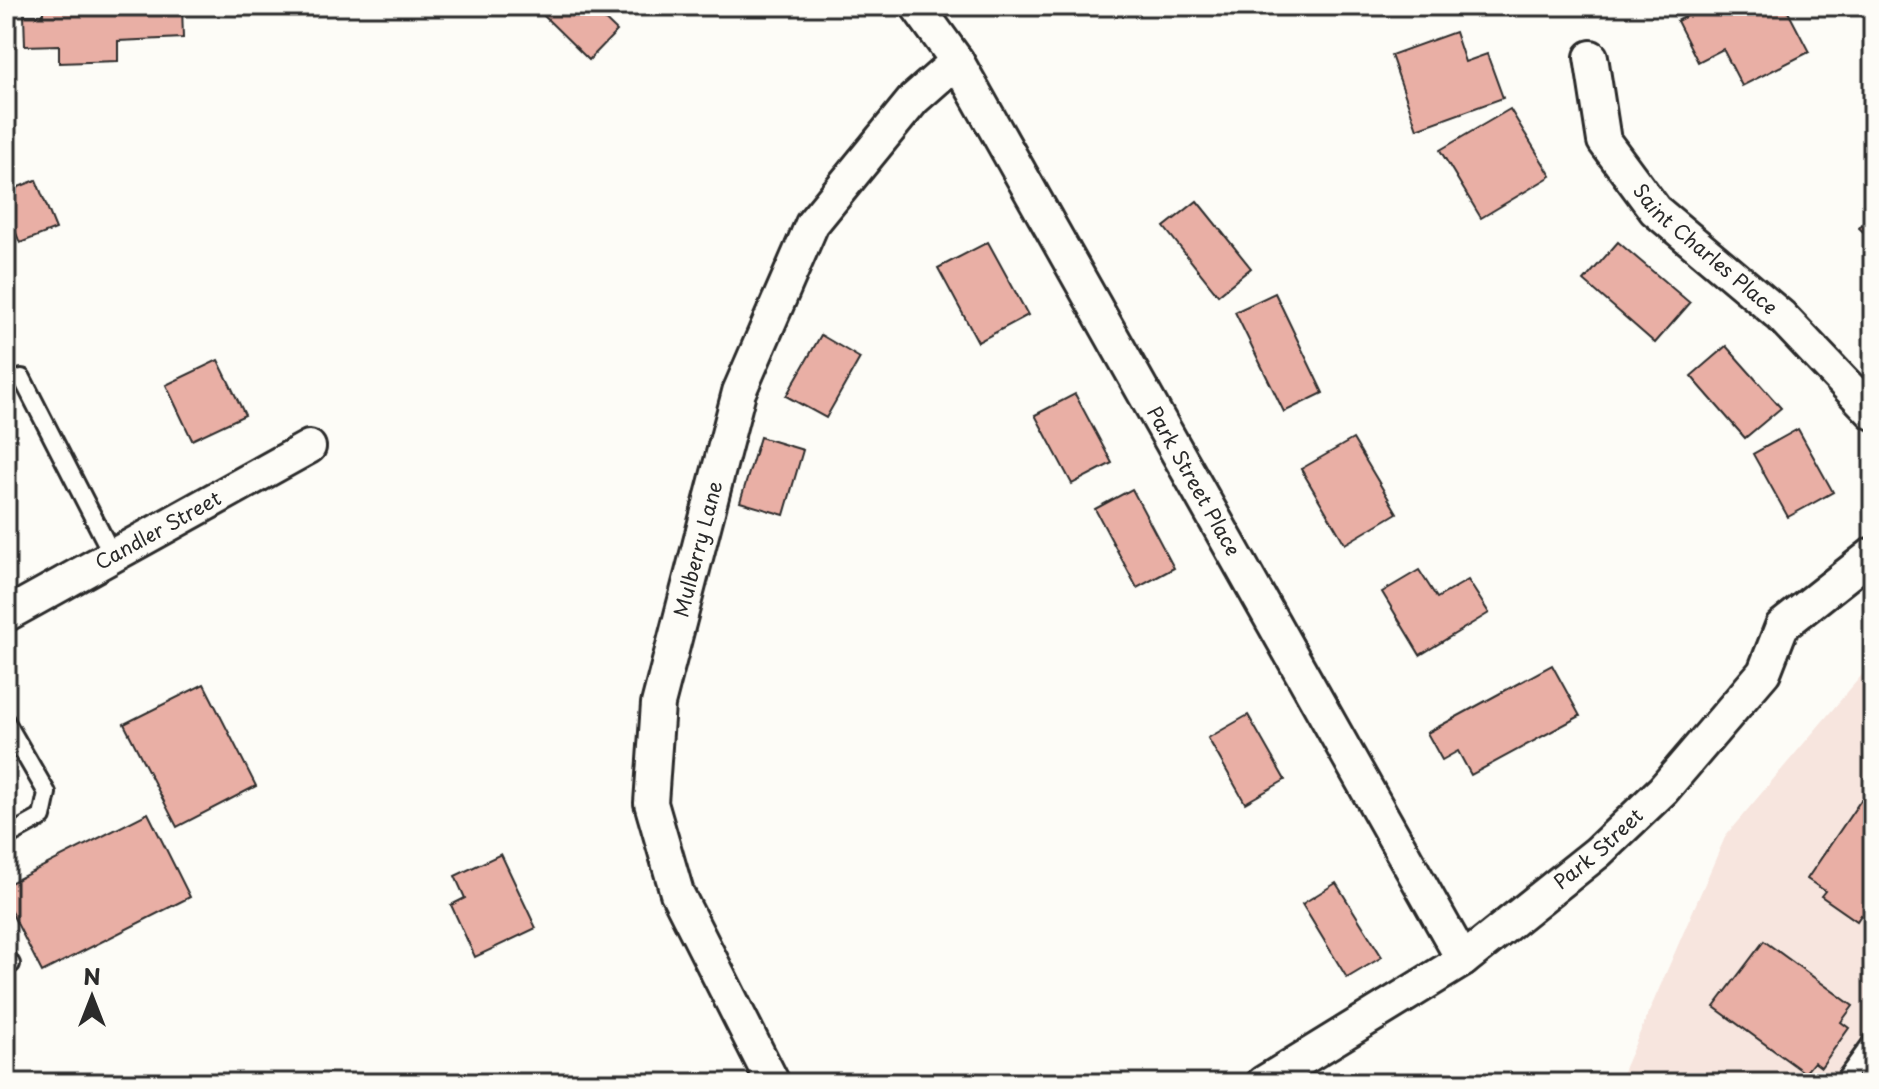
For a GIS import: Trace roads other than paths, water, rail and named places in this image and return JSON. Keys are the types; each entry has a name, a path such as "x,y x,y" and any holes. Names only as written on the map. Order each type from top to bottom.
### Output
{"street":[{"name":"Park Street Place","path":"917,6 957,61 1463,960"},
{"name":"Saint Charles Place","path":"1591,57 1604,141 1655,210 1781,316 1873,413"},
{"name":"Mulberry Lane","path":"773,1083 677,893 651,803 658,704 739,392 812,224 914,99 957,61"},
{"name":"Candler Street","path":"6,615 309,447"},
{"name":"Park Street","path":"1263,1083 1463,960 1598,852 1663,790 1764,672 1782,626 1873,554"}],"lane":[{"path":"22,378 112,554"},
{"path":"6,722 47,793 42,817 6,837"},
{"path":"1852,1083 1846,1078 1873,1041"}]}
